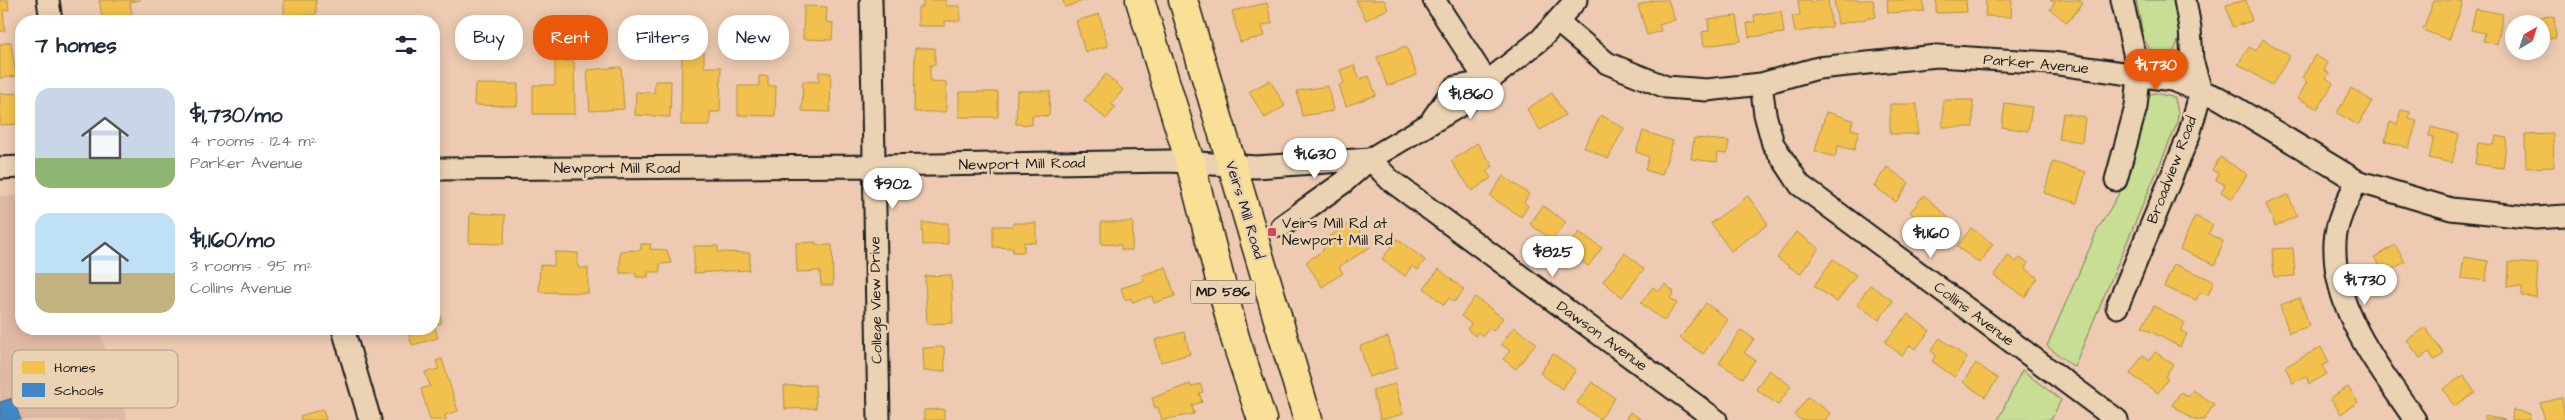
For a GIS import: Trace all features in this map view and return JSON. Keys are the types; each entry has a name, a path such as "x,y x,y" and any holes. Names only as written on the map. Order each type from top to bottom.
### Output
{"main road":[{"name":"MD 586","path":"1140,0 1190,162 1235,338 1262,420"},
{"name":"Veirs Mill Road","path":"1183,0 1308,420"}],"street":[{"path":"48,0 50,15"},
{"name":"College View Drive","path":"871,0 879,420"},
{"path":"1434,0 1487,82"},
{"name":"Newport Mill Road","path":"1282,226 1344,182 1370,159 1466,102 1487,82 1540,40 1576,0"},
{"path":"2116,180 2136,107 2139,76 2122,0"},
{"path":"2185,0 2190,28 2192,60 2201,91"},
{"name":"Parker Avenue","path":"1558,22 1607,62 1666,87 1707,90 1761,84 1818,68 1937,56 2052,63 2172,80 2219,98 2357,181 2451,209 2536,218 2565,216"},
{"name":"Collins Avenue","path":"1761,84 1764,114 1773,144 1800,185 2117,420"},
{"name":"Broadview Road","path":"2117,307 2189,135 2201,91"},
{"name":"Newport Mill Road","path":"440,169 1190,162 1256,167 1370,159"},
{"name":"Dawson Avenue","path":"1370,159 1390,180 1716,420"},
{"path":"0,168 15,168"},
{"path":"2357,181 2344,206 2335,240 2337,273 2344,304 2364,344 2415,420"},
{"path":"345,335 370,420"}],"shaded area":[{"path":"0,196 15,196 15,335 101,335 105,350 12,350 12,408 123,408 127,420 0,420"}],"green space":[{"path":"2136,0 2173,0 2180,35 2171,59 2153,56 2144,39"},
{"path":"2156,93 2175,98 2178,113 2177,124 2074,367 2047,346 2097,231 2121,190 2150,94"},
{"path":"2022,370 2061,400 2051,420 1998,420"}],"building: Homes":[{"path":"0,0 8,0 9,10 3,10 5,31 0,31"},
{"path":"99,0 140,0 130,2 132,15 102,15"},
{"path":"284,0 316,0 316,15 284,15"},
{"path":"923,0 946,0 946,6 960,6 960,21 945,21 945,26 918,26 918,7 923,7"},
{"path":"1063,0 1086,0 1065,7"},
{"path":"1356,0 1384,0 1388,9 1366,20"},
{"path":"1655,0 1668,0 1675,20 1659,25 1661,31 1647,35 1638,5"},
{"path":"1798,0 1810,0 1810,3 1816,0 1828,0 1832,27 1795,32 1792,16 1800,15"},
{"path":"1834,0 1873,0 1876,17 1838,24"},
{"path":"1887,0 1923,0 1924,11 1888,13"},
{"path":"1936,0 1966,0 1967,12 1936,13"},
{"path":"1986,0 2012,0 2011,17 1985,16"},
{"path":"2050,0 2079,0 2083,3 2067,23 2050,9 2055,3"},
{"path":"2246,0 2252,21 2232,27 2226,5"},
{"path":"2434,0 2456,0 2463,3 2449,40 2423,30"},
{"path":"1267,3 1272,23 1262,26 1265,36 1240,42 1232,11"},
{"path":"804,6 827,7 826,22 833,23 832,40 803,39"},
{"path":"2476,9 2503,14 2497,44 2483,41 2485,33 2471,30"},
{"path":"1781,11 1784,33 1749,37 1747,23 1755,22 1754,15"},
{"path":"1099,14 1108,46 1085,52 1076,21"},
{"path":"1737,16 1741,41 1704,46 1702,32 1709,31 1708,19"},
{"path":"2550,16 2554,16 2556,38 2550,38"},
{"path":"2263,39 2290,56 2272,85 2238,64 2249,47 2256,51"},
{"path":"11,42 15,76 0,78 0,44"},
{"path":"1406,46 1417,75 1387,86 1377,57"},
{"path":"915,48 935,48 935,65 930,65 930,81 946,82 946,112 914,112"},
{"path":"2315,55 2328,63 2324,70 2329,73 2326,78 2333,83 2318,109 2298,98 2307,82 2302,78"},
{"path":"682,60 704,60 704,67 721,67 720,112 710,112 710,125 681,125"},
{"path":"555,61 574,61 575,114 533,114 533,85 555,85"},
{"path":"1354,65 1360,79 1369,76 1376,95 1346,106 1339,85 1344,83 1340,70"},
{"path":"621,67 624,109 590,111 587,70"},
{"path":"819,72 831,73 830,112 802,111 803,81 819,82"},
{"path":"1106,74 1123,90 1111,104 1116,107 1106,119 1084,100"},
{"path":"759,76 768,76 768,86 776,86 775,116 738,115 738,86 759,86"},
{"path":"1270,80 1285,106 1265,118 1249,92"},
{"path":"655,81 671,81 670,117 635,115 636,92 654,93"},
{"path":"475,84 518,84 517,106 474,105"},
{"path":"1328,86 1333,111 1302,116 1297,91"},
{"path":"2351,88 2372,101 2358,125 2337,113"},
{"path":"1017,91 1050,91 1049,116 1032,115 1032,125 1016,124"},
{"path":"959,92 998,92 998,117 959,117"},
{"path":"15,93 15,124 0,125 0,94"},
{"path":"1552,93 1565,115 1540,130 1527,109"},
{"path":"1943,100 1973,100 1973,127 1943,127"},
{"path":"2005,103 2032,107 2028,131 2002,127"},
{"path":"1890,104 1917,104 1918,134 1890,134"},
{"path":"2401,110 2410,112 2409,119 2417,121 2409,148 2385,141 2390,122 2397,124"},
{"path":"1826,112 1853,120 1851,129 1859,131 1854,150 1838,146 1835,157 1815,151"},
{"path":"2063,113 2085,117 2082,142 2059,139"},
{"path":"1601,115 1624,128 1608,159 1584,147"},
{"path":"2431,127 2459,134 2452,163 2429,158 2434,137 2429,136"},
{"path":"1643,131 1673,141 1662,175 1645,170 1649,157 1636,152"},
{"path":"2553,134 2554,167 2526,168 2525,135"},
{"path":"2496,136 2507,138 2503,168 2475,164 2478,143 2494,145"},
{"path":"1694,138 1729,141 1727,154 1718,153 1717,162 1691,159"},
{"path":"1477,143 1493,166 1486,171 1491,178 1472,191 1451,161"},
{"path":"2220,157 2247,174 2232,199 2221,192 2225,185 2216,180 2219,174 2212,170"},
{"path":"2053,162 2086,172 2077,203 2044,193"},
{"path":"1887,167 1909,183 1896,202 1874,186"},
{"path":"1503,176 1529,194 1524,202 1528,206 1521,217 1490,196"},
{"path":"1924,195 1955,224 1938,245 1926,235 1931,229 1910,212"},
{"path":"2288,195 2297,216 2275,226 2266,204"},
{"path":"1748,196 1768,224 1731,251 1711,223"},
{"path":"1543,206 1566,222 1552,240 1530,224"},
{"path":"470,213 505,215 504,244 469,243"},
{"path":"2195,216 2213,225 2208,234 2223,241 2215,265 2180,249"},
{"path":"1353,221 1370,247 1339,267 1343,273 1322,287 1306,262 1324,250 1319,243"},
{"path":"1101,222 1133,222 1132,250 1121,250 1121,245 1101,244"},
{"path":"922,223 948,223 948,244 923,245"},
{"path":"1013,223 1036,223 1036,243 1024,242 1024,252 1013,252 1013,248 993,247 993,226 1013,226"},
{"path":"1971,228 1993,244 1980,263 1957,247"},
{"path":"1579,232 1602,248 1588,266 1566,250"},
{"path":"1796,232 1819,248 1800,274 1777,258"},
{"path":"1397,239 1425,260 1418,270 1412,266 1405,276 1382,259"},
{"path":"816,242 816,245 832,245 833,285 821,285 820,271 797,272 796,243"},
{"path":"641,244 651,244 650,249 667,250 671,263 660,264 660,272 648,272 648,277 636,277 636,273 620,273 620,251 641,250"},
{"path":"2395,245 2405,262 2384,274 2374,257"},
{"path":"694,246 718,246 718,252 750,253 749,270 694,273"},
{"path":"2293,248 2295,276 2274,277 2272,249"},
{"path":"555,252 578,253 578,268 588,268 588,293 539,292 540,265 554,266"},
{"path":"1625,253 1644,269 1622,297 1603,281"},
{"path":"2008,256 2016,262 2020,258 2028,263 2025,268 2038,278 2025,297 1994,276"},
{"path":"2464,257 2488,261 2486,281 2461,278"},
{"path":"1833,259 1856,275 1837,302 1814,286"},
{"path":"2509,262 2538,264 2536,297 2522,296 2522,287 2508,286"},
{"path":"2174,264 2214,281 2208,295 2200,292 2196,300 2164,287"},
{"path":"1166,267 1175,296 1154,303 1152,296 1132,302 1131,298 1125,300 1121,288 1144,281 1142,275"},
{"path":"1439,269 1464,290 1454,302 1449,298 1444,305 1424,288"},
{"path":"951,275 953,323 927,324 925,276"},
{"path":"1665,284 1674,292 1670,298 1677,303 1664,321 1641,303 1653,287 1659,291"},
{"path":"1870,285 1893,301 1879,320 1857,304"},
{"path":"1475,297 1503,318 1493,331 1489,328 1483,336 1478,332 1475,336 1467,329 1471,324 1461,316"},
{"path":"2300,298 2309,326 2289,333 2280,305"},
{"path":"1706,303 1728,320 1703,354 1680,338"},
{"path":"2154,306 2185,323 2181,331 2187,334 2180,347 2142,327"},
{"path":"1908,314 1930,331 1915,349 1910,345 1902,356 1885,342"},
{"path":"1514,327 1536,343 1516,369 1503,359 1510,351 1501,344"},
{"path":"2425,327 2444,354 2434,360 2429,352 2420,358 2407,340"},
{"path":"1741,330 1754,339 1744,353 1755,360 1743,378 1719,363"},
{"path":"1184,332 1190,354 1161,362 1155,340"},
{"path":"409,335 437,335 438,338 412,345"},
{"path":"1388,337 1397,368 1369,377 1360,346"},
{"path":"1940,338 1967,358 1954,377 1932,361 1936,355 1931,351"},
{"path":"944,347 945,371 924,371 923,348"},
{"path":"2321,347 2329,362 2322,366 2327,374 2309,384 2306,376 2293,383 2285,367"},
{"path":"2155,352 2173,364 2165,377 2168,379 2158,393 2130,374 2143,355 2150,360"},
{"path":"1553,354 1576,370 1562,389 1540,373"},
{"path":"442,359 458,411 445,415 446,420 430,420 421,389 430,386 425,372 439,369 436,361"},
{"path":"1976,363 1998,379 1985,397 1963,382"},
{"path":"1769,370 1791,386 1778,405 1756,389"},
{"path":"2464,375 2475,393 2454,406 2443,389"},
{"path":"1592,382 1615,398 1600,419 1577,403"},
{"path":"1190,384 1191,387 1200,384 1203,392 1199,393 1202,402 1192,405 1194,414 1162,420 1158,407 1155,408 1152,398"},
{"path":"1395,384 1403,414 1381,420 1372,390"},
{"path":"815,385 816,408 785,409 784,386"},
{"path":"2348,387 2358,402 2341,414 2330,398"},
{"path":"2193,390 2214,404 2204,420 2194,420 2172,405 2181,392 2188,397"},
{"path":"1808,397 1830,413 1825,420 1801,420 1794,415"},
{"path":"2562,398 2565,420 2545,420 2540,403"},
{"path":"323,409 326,420 301,420 300,416"},
{"path":"944,409 944,420 924,420 924,410"},
{"path":"2513,410 2530,414 2529,420 2512,420"},
{"path":"1630,412 1642,420 1625,420"},
{"path":"2484,416 2505,420 2484,420"}],"building: Schools":[{"path":"12,398 12,408 17,408 21,420 0,420 0,402"}],"place":[{"name":"Veirs Mill Rd at Newport Mill Rd","path":"1272,232"}]}
